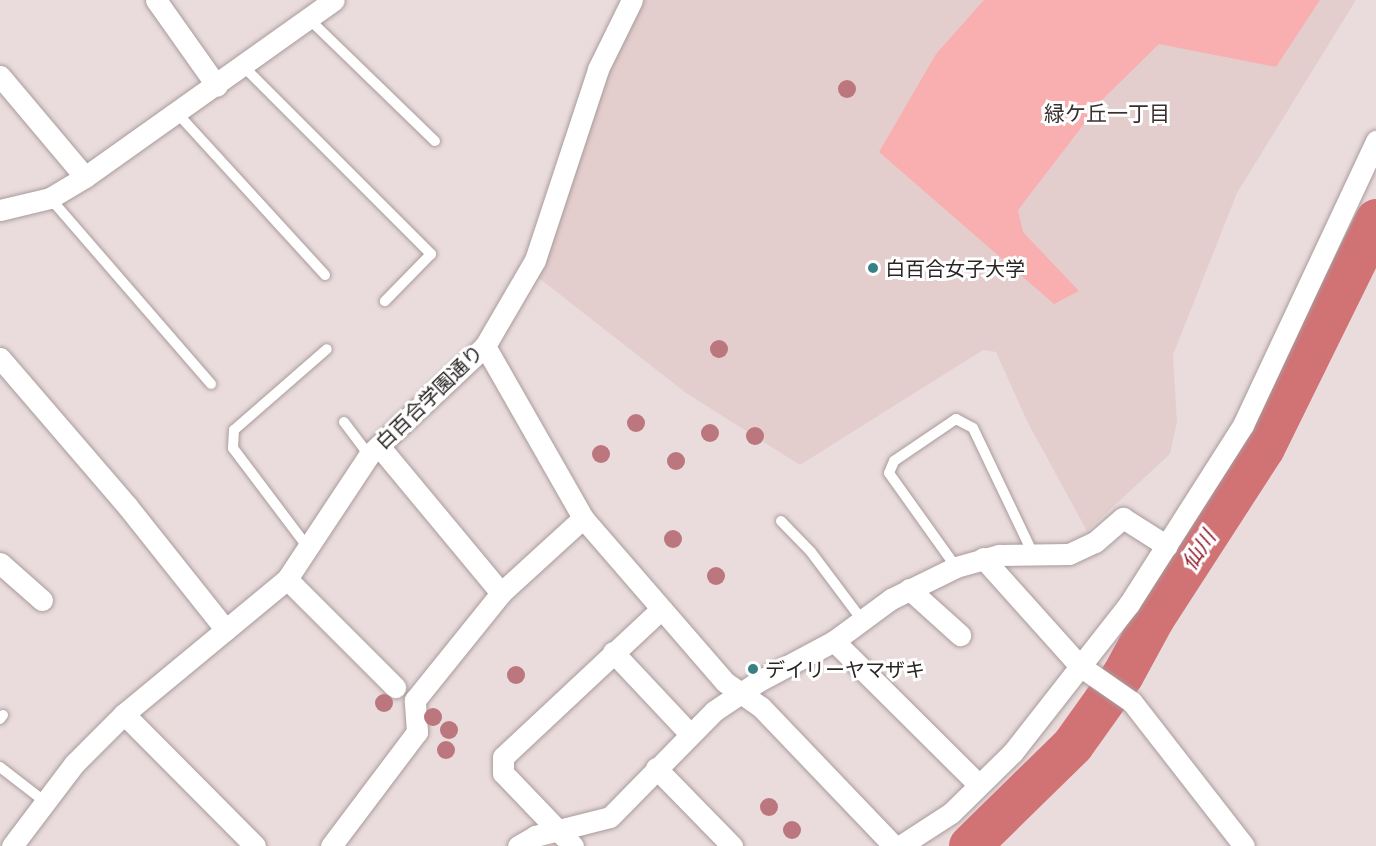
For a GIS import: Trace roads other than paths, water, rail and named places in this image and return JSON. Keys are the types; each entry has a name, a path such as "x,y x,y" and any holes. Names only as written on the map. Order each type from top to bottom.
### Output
{"street":[{"path":"156,0 217,86"},
{"path":"0,210 50,198 85,177 178,114 310,20 334,0"},
{"name":"白百合学園通り","path":"12,846 44,801 124,714 287,579 374,450 485,346 535,260 598,69 632,0"},
{"path":"0,76 85,177"},
{"path":"900,846 951,813 1013,752 1086,671 1110,630 1167,546 1243,425 1376,141"},
{"path":"485,346 583,518 660,610 725,682 761,707 894,846"},
{"path":"0,358 128,507 226,630"},
{"path":"374,450 501,593"},
{"path":"331,846 417,732 415,700 501,593 583,518"},
{"path":"518,846 535,836 566,839 610,817 690,734 739,693 834,641 909,589 956,567 983,558 1069,554 1095,542 1123,518 1167,546"},
{"path":"983,558 1086,671 1127,699 1244,846"},
{"path":"0,563 42,600"},
{"path":"287,579 395,687"},
{"path":"909,589 960,635"},
{"path":"566,839 503,772 503,757 660,610"},
{"path":"834,641 979,785"},
{"path":"613,652 690,734"},
{"path":"124,714 255,846"},
{"path":"656,768 732,846"}],"lane":[{"path":"310,20 435,141"},
{"path":"243,66 431,254 385,301"},
{"path":"178,114 325,275"},
{"path":"50,198 211,384"},
{"path":"309,549 233,448 234,430 327,350"},
{"path":"956,567 889,473 894,461 956,419 973,428 1034,556"},
{"path":"344,422 374,450"},
{"path":"782,521 811,552 862,620"},
{"path":"0,767 44,801"}],"waterway":[{"name":"仙川","path":"970,846 1073,745 1123,675 1154,618 1264,448 1376,220"}],"place":[{"name":"白百合女子大学","path":"873,268"},
{"name":"デイリーヤマザキ","path":"753,669"}],"district":[{"name":"緑ケ丘一丁目","path":"1107,113"}]}
